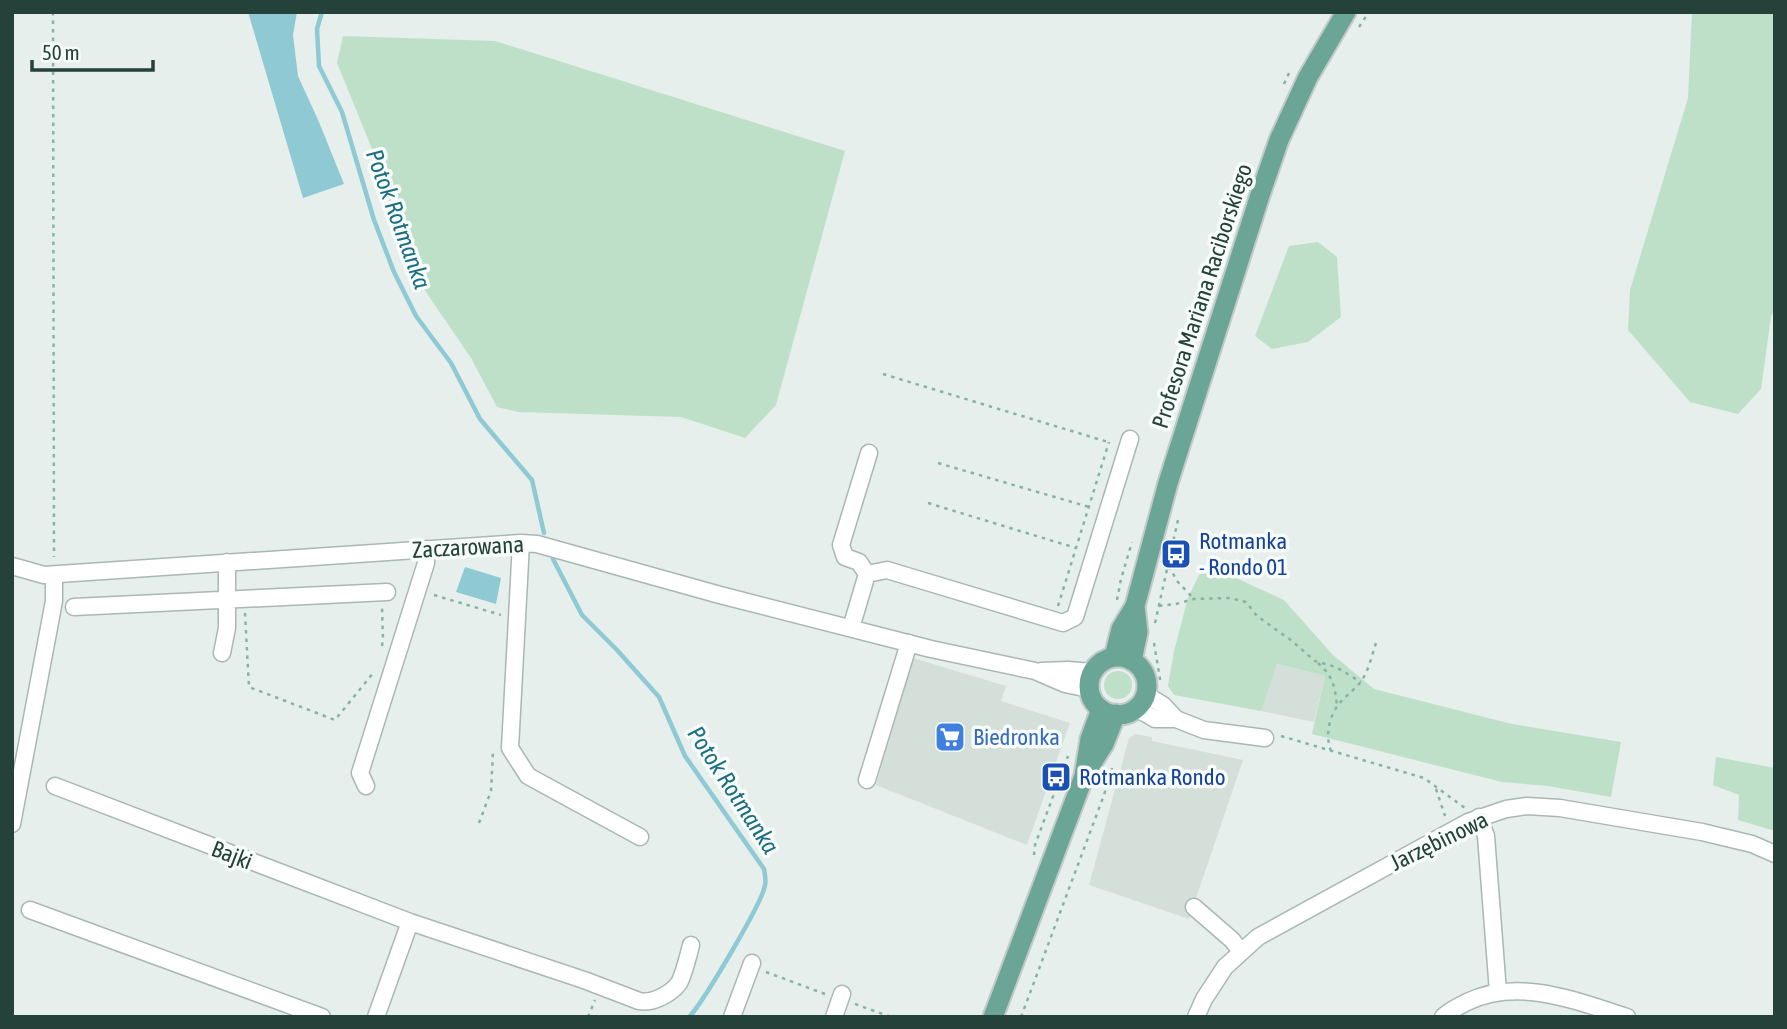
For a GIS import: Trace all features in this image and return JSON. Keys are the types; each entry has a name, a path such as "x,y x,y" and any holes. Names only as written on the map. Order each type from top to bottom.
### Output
{"main road":[{"name":"Profesora Mariana Raciborskiego","path":"1123,659 1138,632 1135,606 1168,483 1259,195 1294,105 1346,12"},
{"path":"1123,659 1140,667 1145,675 1146,685 1140,701 1130,712 1108,712 1091,696 1090,681 1097,665 1105,660 1123,659"},
{"path":"993,1017 1084,776 1090,739 1108,712"}],"street":[{"path":"867,574 887,570 1063,623 1076,617 1129,443"},
{"path":"867,574 859,562 845,557 842,545 863,499 869,453"},
{"name":"Zaczarowana","path":"12,566 33,573 54,575 521,543 547,546 720,595 909,643 1035,671 1069,670 1090,681"},
{"path":"521,543 510,748 528,776 640,837"},
{"path":"366,786 360,773 418,590 427,549"},
{"path":"222,653 236,599 227,562"},
{"path":"850,628 867,574"},
{"path":"12,824 54,601 54,575"},
{"path":"74,607 236,599 385,596"},
{"path":"867,780 909,643"},
{"path":"1140,701 1163,705 1176,719"},
{"path":"1140,701 1155,719 1176,719 1204,730 1270,736"},
{"name":"Bajki","path":"55,786 410,922 639,1001 655,1000 679,983 691,945"},
{"name":"Jarzębinowa","path":"1196,1017 1225,967 1241,951 1273,928 1449,832 1479,817 1506,809 1527,806 1560,808 1702,832 1752,844 1775,854"},
{"path":"1479,817 1486,836 1499,992"},
{"path":"1194,908 1241,951"},
{"path":"30,910 322,1017"},
{"path":"376,1017 410,922"},
{"path":"732,1017 751,965"},
{"path":"1444,1017 1473,999 1499,992 1522,990 1566,998 1627,1017"},
{"path":"834,1017 841,997"}],"path":[{"path":"53,12 54,575"},
{"path":"1354,35 1369,12"},
{"path":"883,374 1108,442 1129,443"},
{"path":"1056,613 1108,442"},
{"path":"938,463 1088,507"},
{"path":"928,503 1076,548"},
{"path":"1155,625 1180,509"},
{"path":"1168,564 1177,581 1194,599"},
{"path":"418,590 502,615"},
{"path":"381,650 385,596"},
{"path":"1160,606 1194,599 1230,598 1246,602 1257,616 1292,641 1327,671 1335,688 1337,706 1328,733 1331,751"},
{"path":"236,599 249,687 335,720 376,669"},
{"path":"1153,635 1161,690 1166,699 1163,705"},
{"path":"1337,706 1361,682 1376,643"},
{"path":"1315,661 1336,667 1361,682"},
{"path":"1270,736 1423,778 1479,817"},
{"path":"479,822 491,791 494,751"},
{"path":"1021,1017 1104,795 1114,761"},
{"path":"1432,784 1449,832"},
{"path":"751,965 891,1017"}],"shaded area":[{"path":"913,658 1006,686 1001,701 1070,723 1027,845 876,785"},
{"path":"1276,664 1325,676 1314,722 1261,711"},
{"path":"1135,734 1152,737 1152,741 1243,760 1189,919 1089,885 1129,738"}],"green space":[{"path":"1692,12 1775,12 1775,307 1771,317 1761,389 1738,414 1690,402 1628,330 1630,290 1688,98"},
{"path":"343,36 495,41 845,151 776,405 745,438 681,417 518,412 497,407 471,358 411,270 375,156 337,63"},
{"path":"1318,242 1337,257 1341,317 1308,342 1272,349 1255,336 1289,246"},
{"path":"1212,567 1284,600 1333,655 1374,689 1512,724 1621,742 1611,797 1548,786 1502,782 1312,734 1325,676 1277,664 1261,711 1174,695 1168,686 1188,598 1199,575"},
{"path":"1118,671 1128,675 1132,685 1128,695 1118,699 1108,695 1104,685 1108,675"},
{"path":"1716,757 1775,768 1775,831 1738,820 1739,795 1713,785"}],"water":[{"path":"248,12 297,12 293,35 298,76 344,184 303,198"},
{"path":"465,567 501,578 496,604 456,592"}],"waterway":[{"name":"Potok Rotmanka","path":"322,12 317,29 319,66 342,112 374,220 394,272 416,316 451,363 480,419 532,480 544,533"},
{"name":"Potok Rotmanka","path":"553,559 582,615 659,697 685,756 764,869 765,885 762,895 744,931 689,1017"}],"place":[{"name":"Rotmanka - Rondo 01","path":"1176,554"},
{"name":"Biedronka","path":"950,737"},
{"name":"Rotmanka Rondo","path":"1056,777"}]}
